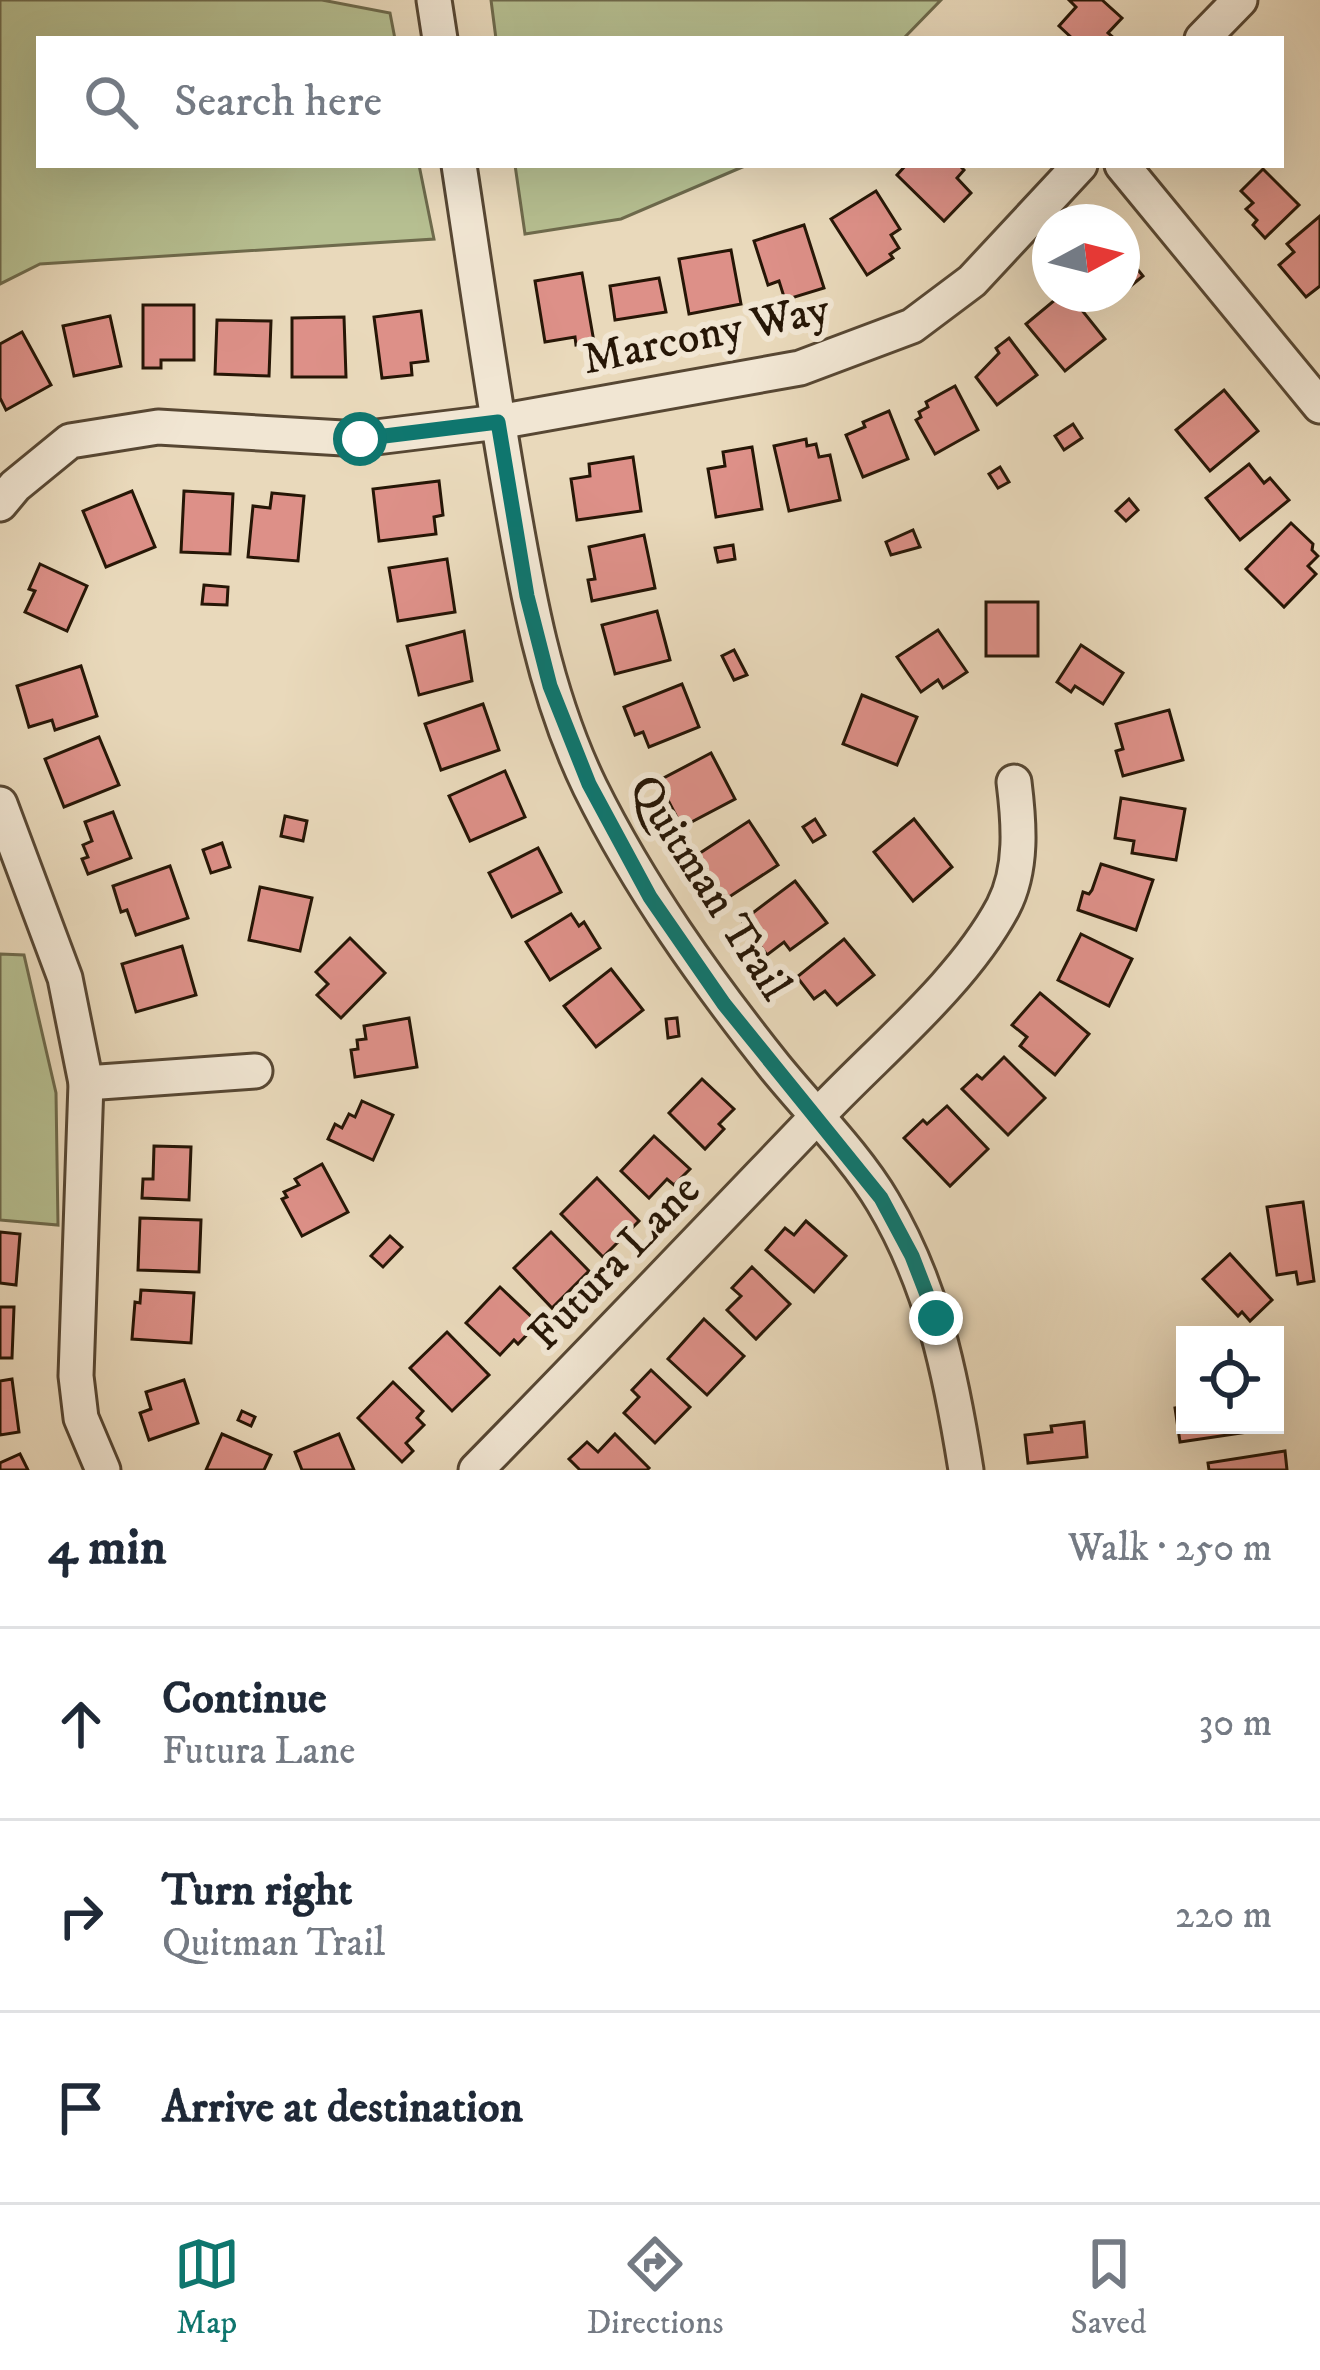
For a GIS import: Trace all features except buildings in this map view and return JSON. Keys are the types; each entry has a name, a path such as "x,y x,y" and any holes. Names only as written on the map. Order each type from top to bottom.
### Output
{"street":[{"path":"434,0 440,36"},
{"path":"1205,36 1240,0"},
{"name":"Quitman Trail","path":"459,168 527,596 550,686 589,784 650,897 724,1004 881,1198 912,1256 952,1377 966,1470"},
{"name":"Marcony Way","path":"498,422 800,368 912,326 972,281 1077,168"},
{"path":"1124,168 1320,406"},
{"path":"0,504 70,441 158,427 360,439 498,422"},
{"name":"Futura Lane","path":"476,1470 977,950 1006,902 1017,844 1014,782"},
{"path":"0,804 65,978 86,1083 76,1376 82,1418 103,1470"},
{"path":"86,1083 255,1071"}],"green space":[{"path":"0,0 322,0 390,13 394,36 36,36 36,168 420,168 434,239 40,264 0,284"},
{"path":"491,0 941,0 906,36 496,36"},
{"path":"515,168 740,168 621,219 525,234"},
{"path":"0,954 24,955 56,1093 58,1225 0,1220"}],"route":[{"path":"360,439 498,422 527,596 550,686 589,784 650,897 724,1004 881,1198 912,1256 936,1318"}]}
